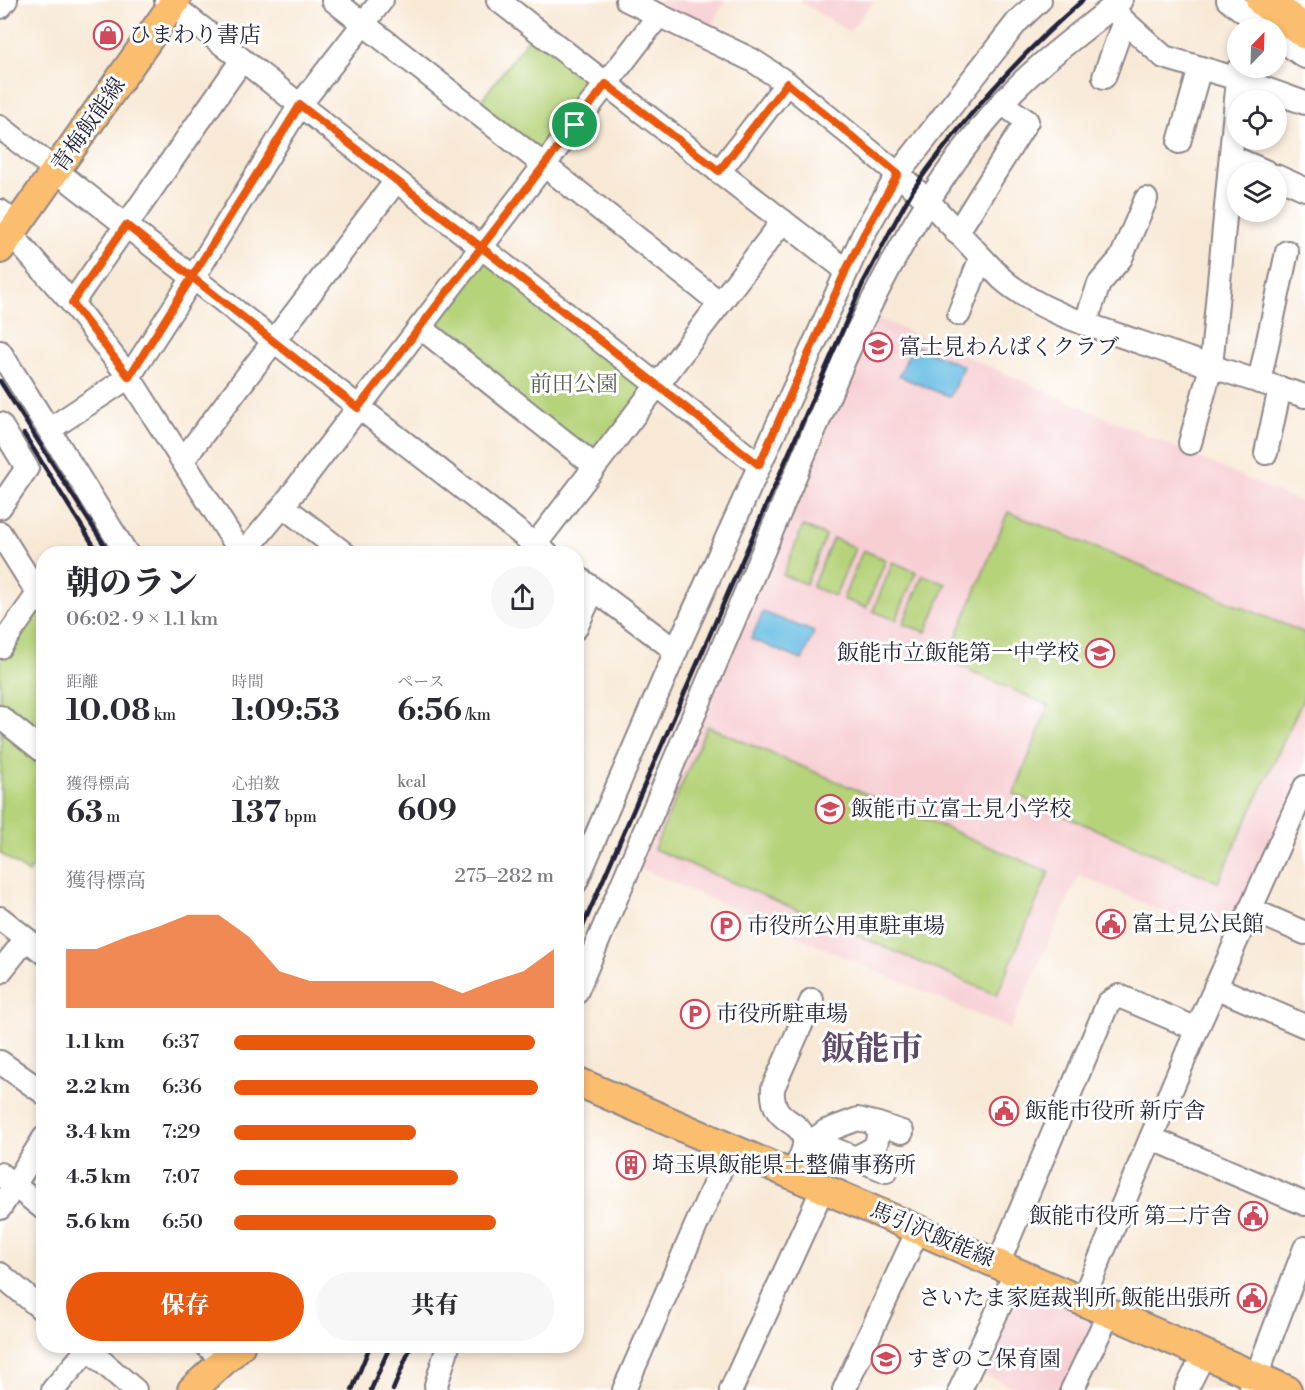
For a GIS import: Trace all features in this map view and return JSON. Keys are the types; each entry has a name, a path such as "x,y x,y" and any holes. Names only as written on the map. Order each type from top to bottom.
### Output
{"highway":[{"path":"1245,10 1305,32"}],"main road":[{"name":"青梅飯能線","path":"7,230 57,170 171,2"},
{"name":"馬引沢飯能線","path":"584,1084 1204,1353 1253,1383 1287,1390"},
{"path":"192,1390 221,1353"}],"street":[{"path":"333,0 720,303"},
{"path":"50,429 129,377 300,105 382,0"},
{"path":"498,0 846,270"},
{"path":"627,0 752,60 787,83 898,174 929,202 1015,290 1032,301 1085,324 1305,396"},
{"path":"584,864 676,651 864,234 898,174 1017,22 1040,0"},
{"path":"1300,0 1305,4"},
{"path":"171,2 759,465"},
{"path":"1119,9 1164,57 1200,68 1227,72"},
{"path":"1104,77 1119,9"},
{"path":"584,974 868,307 929,202 972,139 1001,103 1063,46 1119,9"},
{"path":"249,546 283,506 659,15"},
{"path":"1287,44 1305,57"},
{"path":"72,303 242,60"},
{"path":"1179,142 1200,68"},
{"path":"1190,443 1211,367 1238,78"},
{"path":"1249,78 1305,103"},
{"path":"719,171 787,83"},
{"path":"957,232 1027,121 1001,103"},
{"path":"0,127 532,546"},
{"path":"1232,157 1244,162"},
{"path":"183,460 396,181"},
{"path":"1287,181 1305,189"},
{"path":"1085,324 1099,284 1121,258 1146,199"},
{"path":"540,546 596,466 783,221"},
{"path":"7,230 72,303 129,377 237,546"},
{"path":"1258,382 1287,252"},
{"path":"959,314 981,257"},
{"path":"420,327 596,466"},
{"path":"0,352 122,546"},
{"path":"1266,453 1280,388"},
{"path":"0,424 27,468 0,507"},
{"path":"283,506 335,546"},
{"path":"0,533 36,590"},
{"path":"585,583 676,651"},
{"path":"0,647 36,604"},
{"path":"0,717 36,746"},
{"path":"1082,1301 1250,909 1296,831 1305,787"},
{"path":"1250,909 1305,933"},
{"path":"0,918 35,946 0,972"},
{"path":"1215,987 1305,1026"},
{"path":"960,1390 1108,1003 1119,996 1197,1029"},
{"path":"792,1175 804,1147 803,1135 799,1127 786,1121 776,1109 772,1098 773,1088 812,1000"},
{"path":"0,1062 36,1087"},
{"path":"804,1147 826,1131 858,1119 902,1132"},
{"path":"855,1158 874,1148 879,1140 878,1124"},
{"path":"1151,1138 1305,1204"},
{"path":"804,1147 824,1145 886,1171"},
{"path":"0,1208 7,1179 36,1147"},
{"path":"624,1390 730,1148"},
{"path":"7,1179 36,1203"},
{"path":"731,1390 823,1188"},
{"path":"844,1390 918,1230"},
{"path":"1253,1383 1305,1248"},
{"path":"0,1274 36,1304"},
{"path":"1072,1390 1109,1313"},
{"path":"53,1390 81,1353"},
{"path":"93,1353 135,1390"},
{"path":"438,1390 436,1385 446,1353"},
{"path":"1185,1390 1204,1353"}],"shaded area":[{"path":"636,0 725,0 709,32"},
{"path":"798,0 875,0 849,32"},
{"name":"飯能市立飯能第一中学校","path":"873,316 1305,504 1305,765 1241,906 1227,912 1218,935 1079,875 1010,1029 637,867"},
{"path":"1016,1282 1102,1319 1067,1390 1021,1390 974,1370"}],"green space":[{"path":"531,35 591,81 593,93 550,148 540,150 479,103"},
{"name":"前田公園","path":"481,247 657,386 595,466 420,327"},
{"path":"1008,512 1305,633 1305,695 1218,882 1014,794 1049,706 947,660"},
{"path":"803,526 826,536 806,584 783,575"},
{"path":"833,538 855,548 835,596 812,587"},
{"path":"863,550 886,560 866,608 843,599"},
{"path":"893,562 916,572 896,620 873,611"},
{"path":"923,575 946,584 926,632 903,624"},
{"path":"36,611 36,746 0,717 0,647"},
{"path":"707,726 1049,872 997,995 654,849"},
{"path":"1,732 36,757 36,863 29,873 0,853"}],"water":[{"path":"913,345 963,366 950,397 899,376"},
{"path":"763,612 814,632 802,660 751,639"}],"railway":[{"path":"584,924 863,283 900,213 928,169 984,99 1032,48 1083,0"},
{"path":"0,381 105,546"},
{"path":"24,434 94,546"},
{"path":"352,1390 367,1353"},
{"path":"371,1390 387,1353"},
{"path":"393,1390 408,1353"}],"place":[{"name":"ひまわり書店","path":"108,35"},
{"name":"富士見わんぱくクラブ","path":"878,347"},
{"name":"飯能市立飯能第一中学校","path":"1100,653"},
{"name":"飯能市立富士見小学校","path":"830,809"},
{"name":"富士見公民館","path":"1111,924"},
{"name":"市役所公用車駐車場","path":"726,926"},
{"name":"市役所駐車場","path":"695,1014"},
{"name":"飯能市役所 新庁舎","path":"1004,1111"},
{"name":"埼玉県飯能県土整備事務所","path":"631,1165"},
{"name":"飯能市役所 第二庁舎","path":"1253,1216"},
{"name":"さいたま家庭裁判所 飯能出張所","path":"1252,1298"},
{"name":"すぎのこ保育園","path":"886,1359"}],"district":[{"name":"飯能市","path":"872,1050"}],"route":[{"path":"575,125 481,247 358,408 193,278 126,225 72,303 129,377 193,278 300,105 481,247 759,465 846,270 898,174 787,83 719,171 606,84 575,125"}]}
